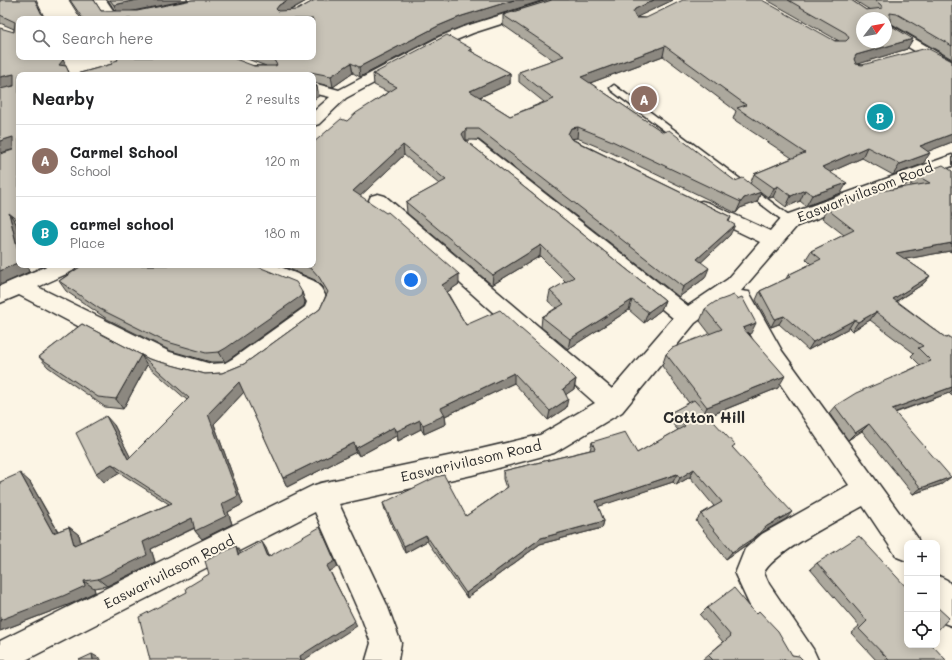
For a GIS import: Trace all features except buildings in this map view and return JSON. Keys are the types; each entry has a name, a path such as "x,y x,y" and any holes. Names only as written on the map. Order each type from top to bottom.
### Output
{"street":[{"path":"100,0 110,16"},
{"path":"316,118 342,95 444,40 562,0"},
{"path":"892,32 952,67"},
{"path":"902,57 924,51"},
{"path":"316,89 342,95"},
{"path":"472,145 687,317"},
{"name":"Easwarivilasom Road","path":"0,657 321,495 472,463 545,445 613,405 687,317 735,284 790,221 950,162"},
{"path":"378,200 613,405"},
{"path":"689,200 774,240"},
{"path":"10,291 61,268"},
{"path":"10,291 164,360 211,373 219,373 227,372 240,366 314,312 318,302 314,294 307,286 263,268"},
{"path":"735,284 748,311 774,357 904,543"},
{"path":"802,660 759,594 749,574 755,560 772,544 867,489"},
{"path":"321,495 376,616 386,643 382,660"},
{"path":"940,594 952,612"}],"lane":[{"path":"614,88 790,221"}],"place":[{"name":"Carmel School","path":"644,99"},
{"name":"carmel school","path":"880,117"}],"district":[{"name":"Cotton Hill","path":"704,418"}]}
